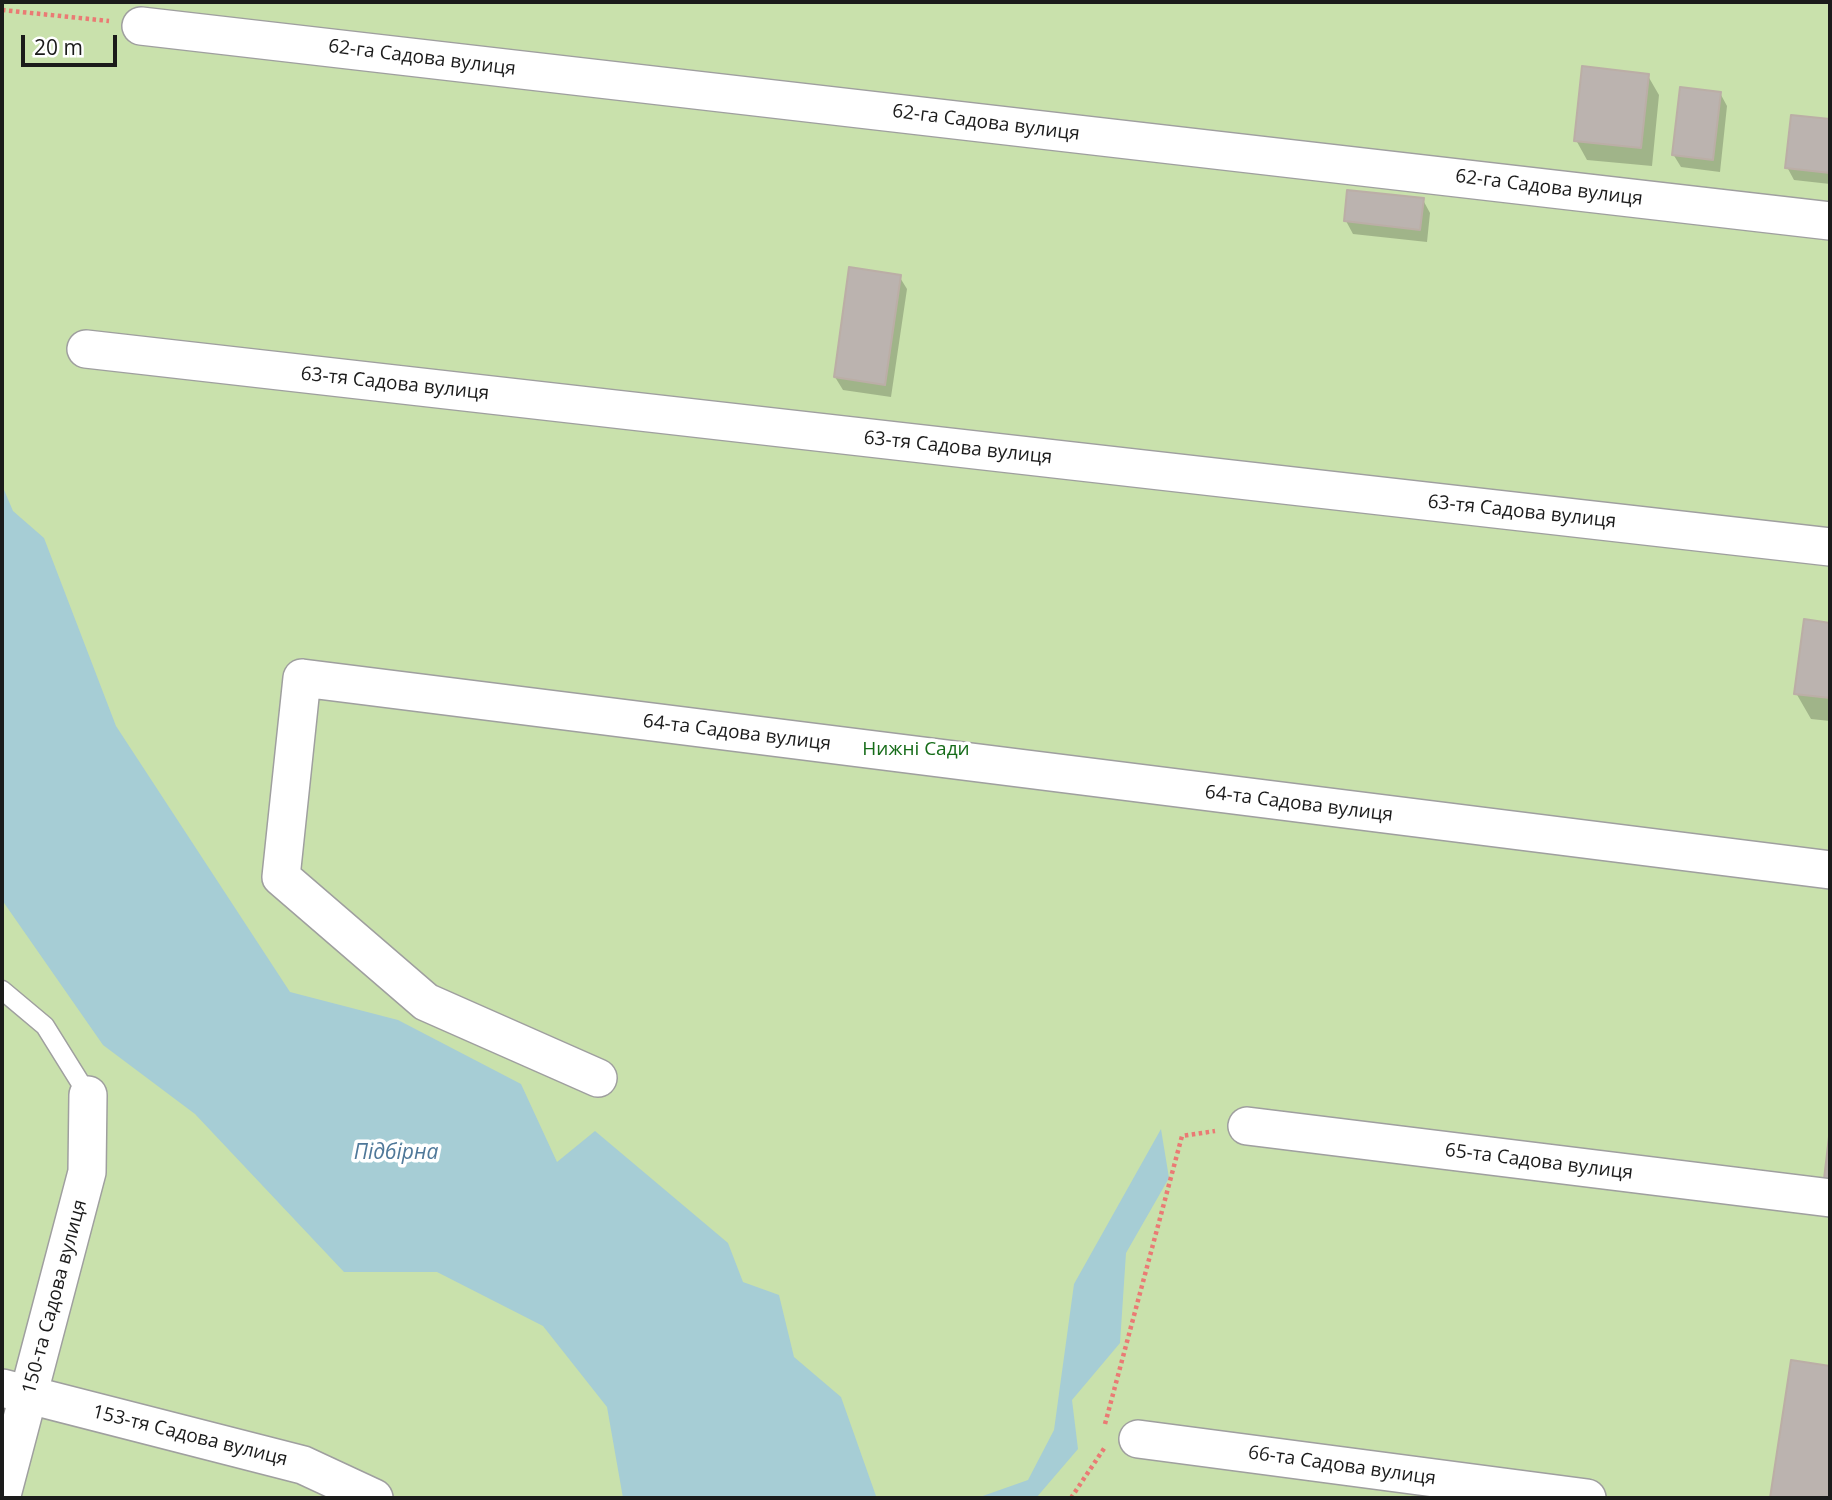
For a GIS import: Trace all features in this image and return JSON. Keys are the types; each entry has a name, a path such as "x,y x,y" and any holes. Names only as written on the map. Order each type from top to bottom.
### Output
{"street":[{"name":"62-га Садова вулиця","path":"141,26 1830,221"},
{"name":"63-тя Садова вулиця","path":"86,349 1830,547"},
{"name":"64-та Садова вулиця","path":"598,1078 426,1002 281,877 302,678 1830,870"},
{"name":"150-та Садова вулиця","path":"2,1495 15,1392 87,1172 88,1095"},
{"name":"65-та Садова вулиця","path":"1247,1126 1830,1198"},
{"name":"153-тя Садова вулиця","path":"15,1392 303,1465 374,1498"},
{"name":"66-та Садова вулиця","path":"1138,1439 1587,1498"}],"lane":[{"path":"2,990 45,1026 88,1095"}],"path":[{"path":"2,10 94,18 141,26"},
{"path":"1138,1439 1105,1424 1182,1136 1247,1126"},
{"path":"1071,1498 1109,1442 1138,1439"}],"green space":[{"name":"Нижні Сади","path":"2,2 1830,2 1830,1498 2,1498"}],"water":[{"name":"Підбірна","path":"2,485 13,511 44,538 116,726 290,992 398,1020 521,1084 557,1162 595,1131 728,1243 743,1282 779,1295 794,1357 841,1397 876,1496 888,1498 623,1498 607,1407 543,1326 437,1272 344,1272 195,1114 103,1045 2,900"},
{"path":"1161,1129 1169,1178 1126,1253 1120,1343 1072,1400 1078,1449 1036,1498 977,1498 1028,1480 1054,1430 1074,1284"}],"building":[{"path":"1582,66 1649,74 1641,148 1574,141"},
{"path":"1680,87 1721,92 1713,160 1672,155"},
{"path":"1791,115 1830,119 1830,173 1785,168"},
{"path":"1347,190 1424,198 1420,230 1344,221"},
{"path":"849,267 901,275 885,385 834,377"},
{"path":"1804,619 1830,623 1830,698 1794,694"},
{"path":"1830,1128 1830,1179 1824,1179"},
{"path":"1791,1360 1830,1366 1830,1498 1770,1498"}]}
